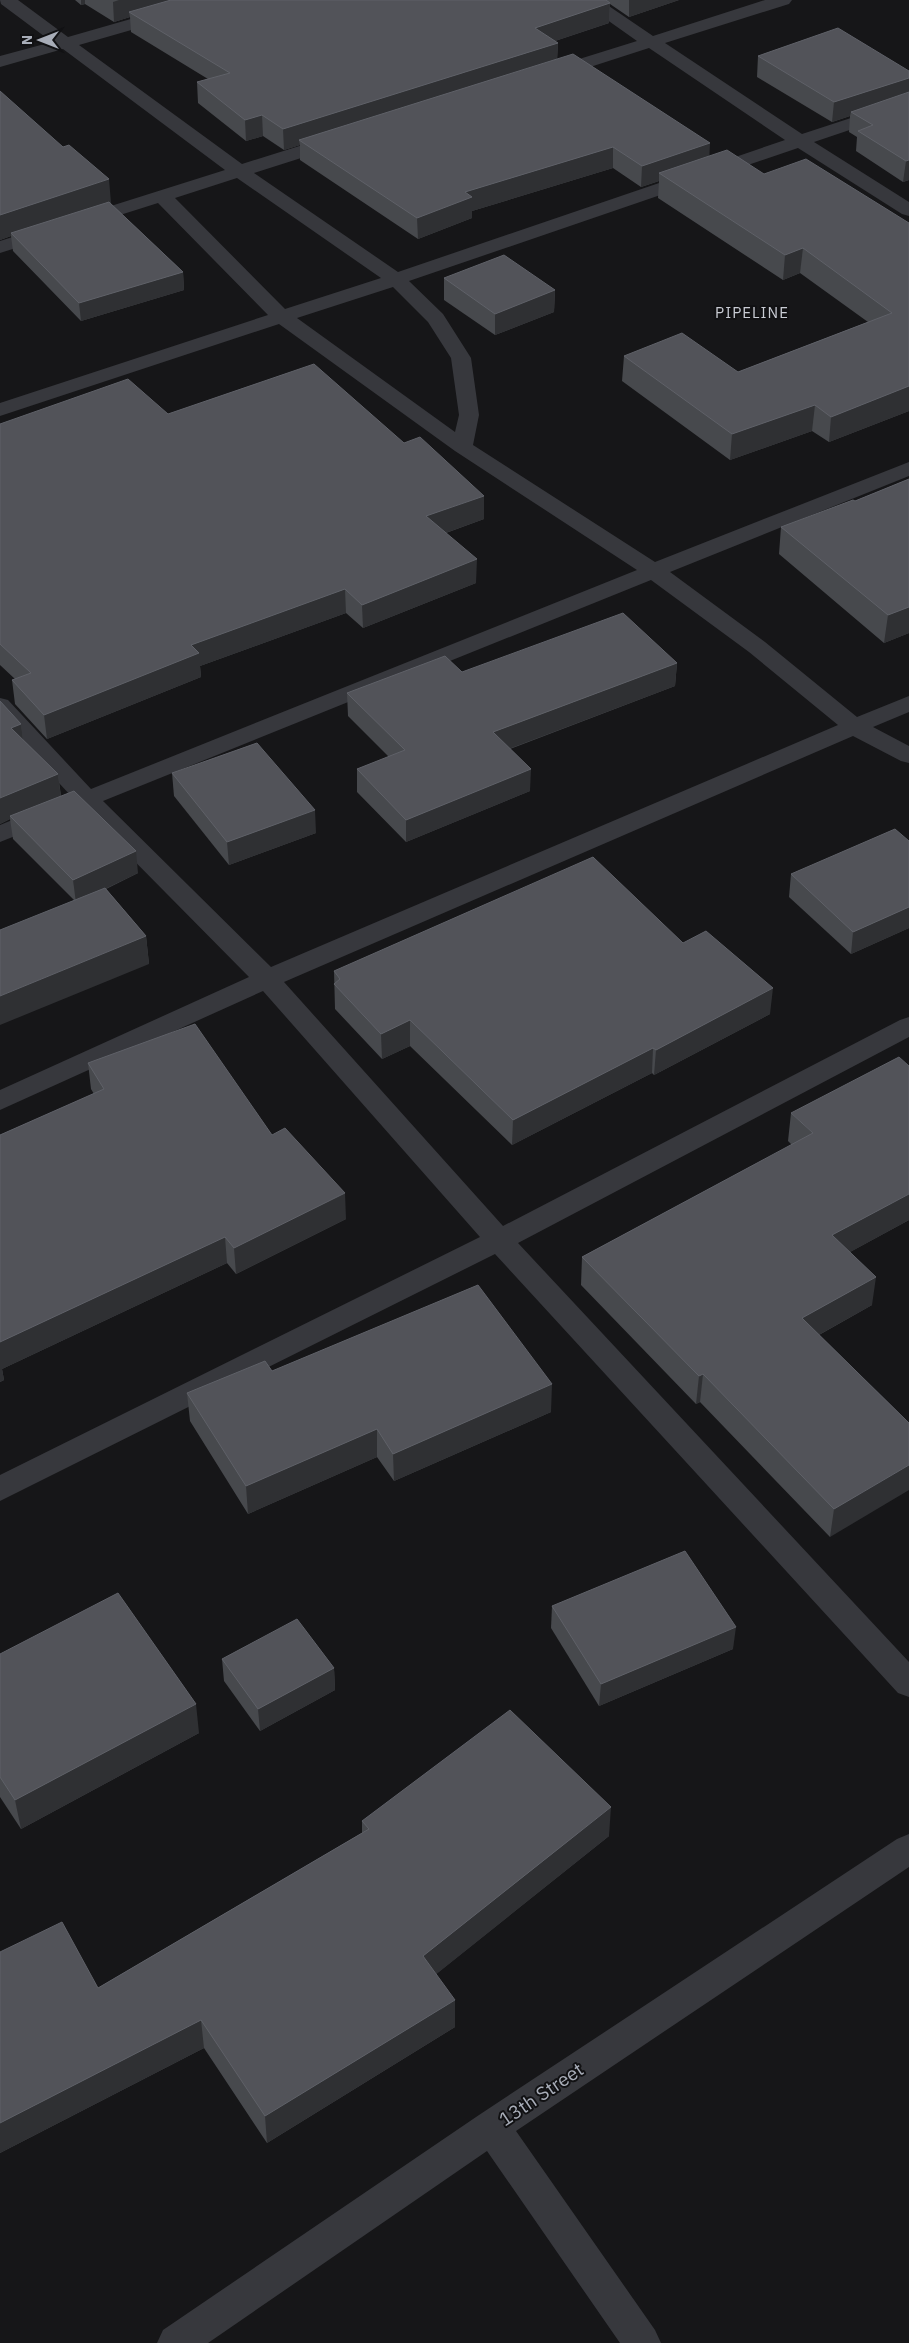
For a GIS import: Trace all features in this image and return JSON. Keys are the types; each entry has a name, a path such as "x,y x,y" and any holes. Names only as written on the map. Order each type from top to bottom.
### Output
{"street":[{"path":"7,0 239,171 396,279 436,318 461,358 469,415 462,447"},
{"path":"0,62 216,0"},
{"path":"588,0 799,141 909,210"},
{"path":"529,80 783,0"},
{"path":"0,410 396,279 909,104"},
{"path":"0,247 351,136"},
{"path":"162,196 281,316 462,447 654,571 757,647 855,727 909,756"},
{"path":"0,834 909,468"},
{"path":"0,1101 267,979 909,703"},
{"path":"0,705 86,798 267,979 499,1240 909,1684"},
{"path":"0,1489 499,1240 909,1026"},
{"name":"13th Street","path":"176,2343 492,2127 909,1849"},
{"path":"492,2127 642,2343"}],"building":[{"path":"171,0 606,0 610,3 535,28 558,43 283,129 262,115 245,120 197,82 230,73 129,12"},
{"path":"838,28 909,71 909,78 834,102 758,56"},
{"path":"573,54 710,143 642,166 613,147 465,192 472,197 417,218 299,140"},
{"path":"0,91 63,147 69,145 109,179 0,215"},
{"path":"909,92 909,160 906,161 858,131 873,125 851,112"},
{"path":"727,150 764,174 806,159 909,223 909,386 831,417 815,405 732,434 624,356 682,333 738,372 892,313 803,248 785,255 659,173"},
{"path":"109,202 183,272 79,303 11,233"},
{"path":"504,255 555,290 495,314 444,278"},
{"path":"314,364 404,443 420,437 484,496 426,516 477,559 362,605 345,589 191,645 199,653 44,715 12,680 31,673 0,644 0,424 128,379 168,414"},
{"path":"909,479 909,607 888,615 781,527 853,500 855,501"},
{"path":"623,613 677,663 493,732 531,769 406,820 357,769 405,750 347,693 445,656 462,672"},
{"path":"0,701 21,724 11,728 58,774 0,798"},
{"path":"257,743 315,810 227,842 172,773"},
{"path":"74,791 136,851 73,880 10,816"},
{"path":"895,829 909,841 909,907 853,932 791,874"},
{"path":"593,857 683,943 706,931 773,988 656,1050 653,1048 513,1120 410,1020 381,1034 334,984 340,979 334,971"},
{"path":"105,888 146,936 0,996 0,930"},
{"path":"195,1024 272,1135 285,1128 345,1193 234,1248 225,1237 0,1342 0,1135 104,1089 88,1063"},
{"path":"899,1057 909,1066 909,1194 832,1235 876,1277 802,1318 909,1423 909,1465 834,1509 703,1374 699,1376 582,1257 813,1133 791,1113"},
{"path":"478,1285 552,1384 393,1454 377,1429 246,1486 187,1393 265,1361 272,1371"},
{"path":"685,1551 736,1627 601,1684 552,1606"},
{"path":"118,1593 196,1704 15,1800 0,1777 0,1654"},
{"path":"297,1619 334,1668 258,1709 222,1659"},
{"path":"510,1710 611,1807 423,1956 455,2000 265,2116 201,2020 0,2123 0,1952 62,1922 98,1988 369,1829 362,1821"}],"district":[{"name":"PIPELINE","path":"752,313"}]}
